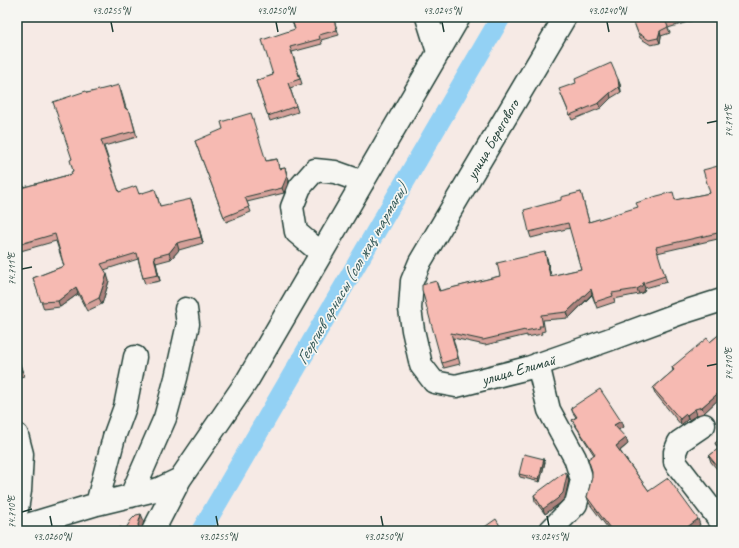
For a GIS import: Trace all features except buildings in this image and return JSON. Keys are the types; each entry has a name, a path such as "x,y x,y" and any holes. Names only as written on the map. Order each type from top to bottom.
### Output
{"street":[{"path":"427,17 438,52"},
{"path":"153,531 180,479 247,381 459,17"},
{"name":"улица Берегового","path":"420,262 565,17"},
{"path":"321,253 296,232 292,207 300,187 315,170 336,172 362,182"},
{"name":"улица Елимай","path":"420,262 412,281 410,309 420,365 434,382 456,386 538,364 722,300"},
{"path":"131,496 165,418 188,324 186,309"},
{"path":"96,504 114,437 125,407 135,357"},
{"path":"538,364 549,410 575,458 582,480 576,504 550,531"},
{"path":"704,425 680,442 675,452 675,462 722,523"},
{"path":"17,435 22,454 20,491 17,509"},
{"path":"17,528 96,504 159,489 180,479"}],"waterway":[{"name":"Георгиев арнасы (сол жақ тармағы)","path":"201,531 501,17"}]}
